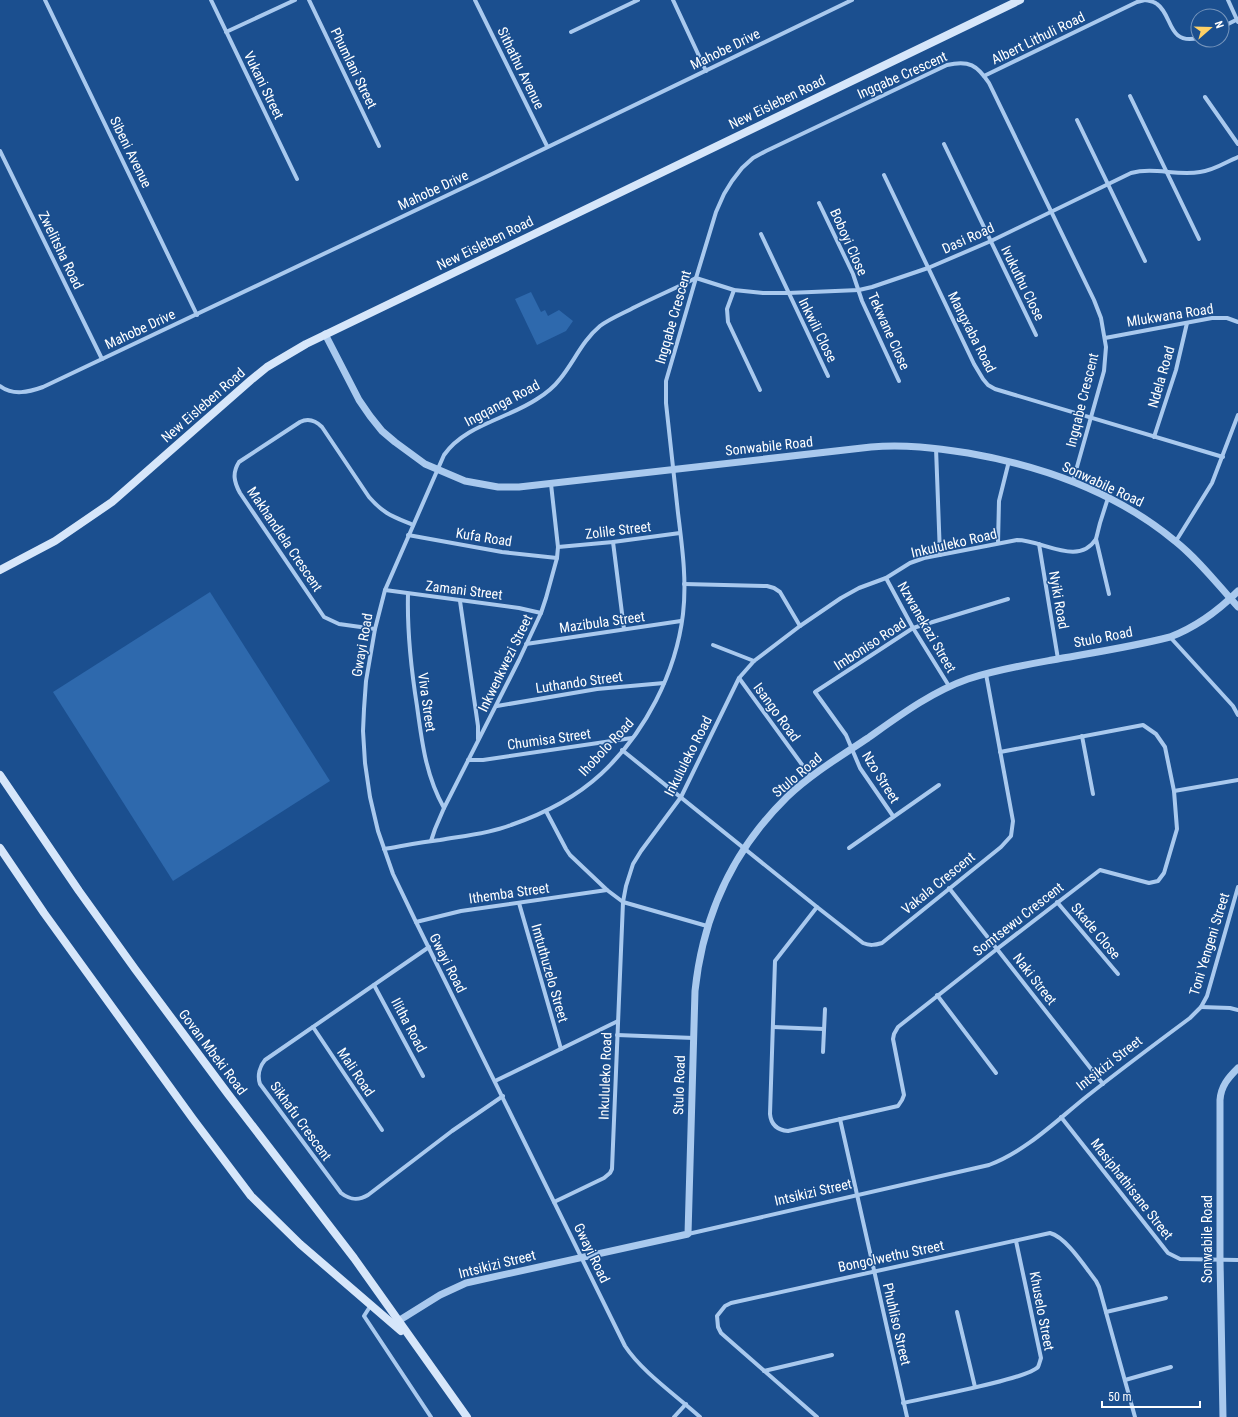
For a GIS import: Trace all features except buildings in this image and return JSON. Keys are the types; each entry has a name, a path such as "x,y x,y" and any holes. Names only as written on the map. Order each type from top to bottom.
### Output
{"main road":[{"name":"New Eisleben Road","path":"0,570 55,541 99,512 267,367 293,351 325,334 1020,0"},
{"name":"Govan Mbeki Road","path":"0,774 79,891 232,1100 354,1258 396,1323 411,1339 467,1417"},
{"name":"Govan Mbeki Road","path":"0,848 48,919 193,1120 251,1196 300,1244 371,1306 396,1323"}],"street":[{"name":"Sibeni Avenue","path":"45,0 197,314"},
{"name":"Vukani Street","path":"211,0 298,180"},
{"path":"226,32 295,0"},
{"name":"Phumlani Street","path":"309,0 379,146"},
{"name":"Sithathu Avenue","path":"475,0 547,146"},
{"path":"673,0 706,71"},
{"name":"Mahobe Drive","path":"0,386 8,390 21,392 31,391 43,387 852,0"},
{"name":"Albert Lithuli Road","path":"984,76 1130,5 1145,0 1158,4 1162,8 1175,33 1183,38 1190,40"},
{"path":"1228,0 1238,20"},
{"path":"571,32 635,1"},
{"name":"Ingqabe Crescent","path":"673,470 666,403 666,381 716,212 732,181 742,168 753,158 766,151 946,65 956,62 972,65 979,70 989,83 1094,300 1101,318 1106,347 1104,371 1073,481"},
{"path":"1130,96 1199,239"},
{"path":"1205,97 1238,144"},
{"path":"1077,120 1144,261"},
{"name":"Ivukuthu Close","path":"944,144 1036,335"},
{"name":"Zwelitsha Road","path":"0,151 102,359"},
{"name":"Dasi Road","path":"696,278 734,290 788,293 858,290 872,287 928,268 991,241 1131,173 1139,171 1201,172 1213,169 1238,157"},
{"name":"Mangxaba Road","path":"884,175 974,364 988,385 995,389 1091,419 1223,457"},
{"name":"Boboyi Close","path":"819,203 858,290"},
{"name":"Inkwili Close","path":"761,234 828,376"},
{"name":"Ingqanga Road","path":"437,470 444,455 457,440 473,430 525,406 550,389 560,379 587,339 601,326 618,316 696,278"},
{"path":"734,290 728,310 728,322 760,390"},
{"name":"Tekwane Close","path":"858,290 899,381"},
{"name":"Mlukwana Road","path":"1104,338 1220,317 1238,322"},
{"name":"Ndela Road","path":"1154,438 1176,370 1187,323"},
{"name":"Sonwabile Road","path":"325,334 348,381 370,416 382,431 425,464 464,481 498,487 519,488 618,475 884,446 936,448 1009,461 1073,481 1108,498 1134,512 1176,541 1193,557 1238,607"},
{"path":"1176,541 1212,483 1238,415"},
{"name":"Makhandlela Crescent","path":"375,629 334,623 324,617 240,493 234,477 235,467 238,462 300,422 309,420 319,424 322,427 369,497 378,507 385,513 413,525"},
{"path":"936,448 940,555"},
{"path":"998,543 999,501 1009,461"},
{"name":"Gwayi Road","path":"437,470 385,590 375,629 366,681 363,731 365,762 370,797 384,849 393,874 416,922 625,1346 632,1357 700,1417"},
{"name":"Ihobolo Road","path":"384,849 490,831 510,826 546,811 585,786 601,773 632,738 644,722 664,683 678,642 682,621 684,564 673,470"},
{"name":"Inkwenkwezi Street","path":"431,841 444,808 497,706 541,613 557,558 558,547 550,484"},
{"path":"1108,498 1096,539 1108,594"},
{"name":"Zolile Street","path":"558,547 613,542 680,533"},
{"name":"Kufa Road","path":"408,535 502,552 557,558"},
{"name":"Inkululeko Road","path":"554,1202 604,1178 612,1169 623,902 626,886 633,864 641,851 681,797 739,678 754,661 800,626 841,598 859,588 886,578 910,563 924,558 998,543 1025,540 1070,552 1076,552 1088,549 1096,539"},
{"path":"613,542 624,629"},
{"name":"Nyiki Road","path":"1038,544 1058,659"},
{"name":"Nzwanekazi Street","path":"886,578 913,628 949,686"},
{"path":"684,584 767,586 774,588 780,592 800,626"},
{"name":"Zamani Street","path":"385,590 519,608 541,613"},
{"name":"Stulo Road","path":"688,1234 695,991 698,969 707,926 722,886 745,848 771,815 788,797 811,777 906,711 949,686 986,674 1170,637 1183,632 1204,620 1238,591"},
{"name":"Viva Street","path":"408,594 409,648 424,754 437,796 444,808"},
{"name":"Imboniso Road","path":"815,692 913,628 1008,599"},
{"path":"460,600 478,726 478,741"},
{"name":"Mazibula Street","path":"526,644 682,621"},
{"path":"1170,637 1233,706 1238,715"},
{"path":"713,645 754,661"},
{"name":"Vakala Crescent","path":"622,750 864,943 869,945 877,945 882,943 1001,847 1012,836 1013,821 986,674"},
{"name":"Isango Road","path":"739,678 811,777"},
{"name":"Luthando Street","path":"497,706 597,689 664,683"},
{"name":"Nzo Street","path":"815,692 846,735 860,768 893,816"},
{"name":"Somtsewu Crescent","path":"817,907 776,961 770,1114 772,1123 778,1129 788,1131 894,1107 900,1103 904,1095 893,1044 894,1034 898,1028 937,995 1100,870 1149,883 1158,881 1164,873 1177,829 1174,791 1165,747 1156,734 1143,725 1000,752"},
{"path":"1082,736 1093,794"},
{"name":"Chumisa Street","path":"468,760 483,760 632,738"},
{"path":"1174,791 1238,780"},
{"name":"Nzo Street","path":"849,848 939,785"},
{"path":"546,811 570,855 607,890 623,902 707,926"},
{"name":"Toni Yengeni Street","path":"1200,1007 1207,996 1238,887"},
{"name":"Naki Street","path":"949,888 1102,1084"},
{"name":"Ithemba Street","path":"416,922 461,911 607,890"},
{"name":"Skade Close","path":"1057,902 1118,974"},
{"name":"Imtuthuzelo Street","path":"519,903 561,1049"},
{"name":"Sikhafu Crescent","path":"429,947 265,1060 261,1064 258,1080 262,1088 340,1193 347,1198 359,1199 368,1195 452,1131 503,1096"},
{"name":"Ilitha Road","path":"374,985 423,1076"},
{"path":"937,995 996,1073"},
{"path":"1200,1007 1230,1008 1238,1010"},
{"name":"Intsikizi Street","path":"396,1323 440,1295 466,1283 989,1165 1004,1159 1020,1149 1102,1084 1190,1018 1200,1007"},
{"path":"823,1052 825,1009"},
{"path":"495,1082 618,1021"},
{"name":"Mali Road","path":"313,1027 382,1130"},
{"path":"773,1027 824,1029"},
{"path":"617,1035 694,1038"},
{"name":"Sonwabile Road","path":"1223,1417 1220,1260 1220,1094 1223,1085 1238,1068"},
{"name":"Masiphathisane Street","path":"1061,1117 1168,1253 1180,1258 1238,1260"},
{"name":"Phuhliso Street","path":"840,1119 907,1417"},
{"name":"Bongolwethu Street","path":"817,1417 721,1333 718,1327 717,1316 725,1306 731,1303 1050,1233 1059,1236 1066,1243 1096,1281 1101,1292 1135,1417"},
{"name":"Khuselo Street","path":"903,1403 975,1387 1030,1372 1038,1366 1041,1358 1016,1241"},
{"path":"1106,1312 1166,1298"},
{"path":"371,1306 364,1316 431,1417"},
{"path":"957,1312 975,1387"},
{"path":"764,1371 832,1355"},
{"path":"1125,1380 1171,1367"},
{"path":"674,1417 686,1404"}],"shaded area":[{"path":"531,292 541,312 545,310 548,316 559,310 573,321 566,331 537,345 515,299"},
{"path":"210,592 330,781 173,881 53,692"}]}
